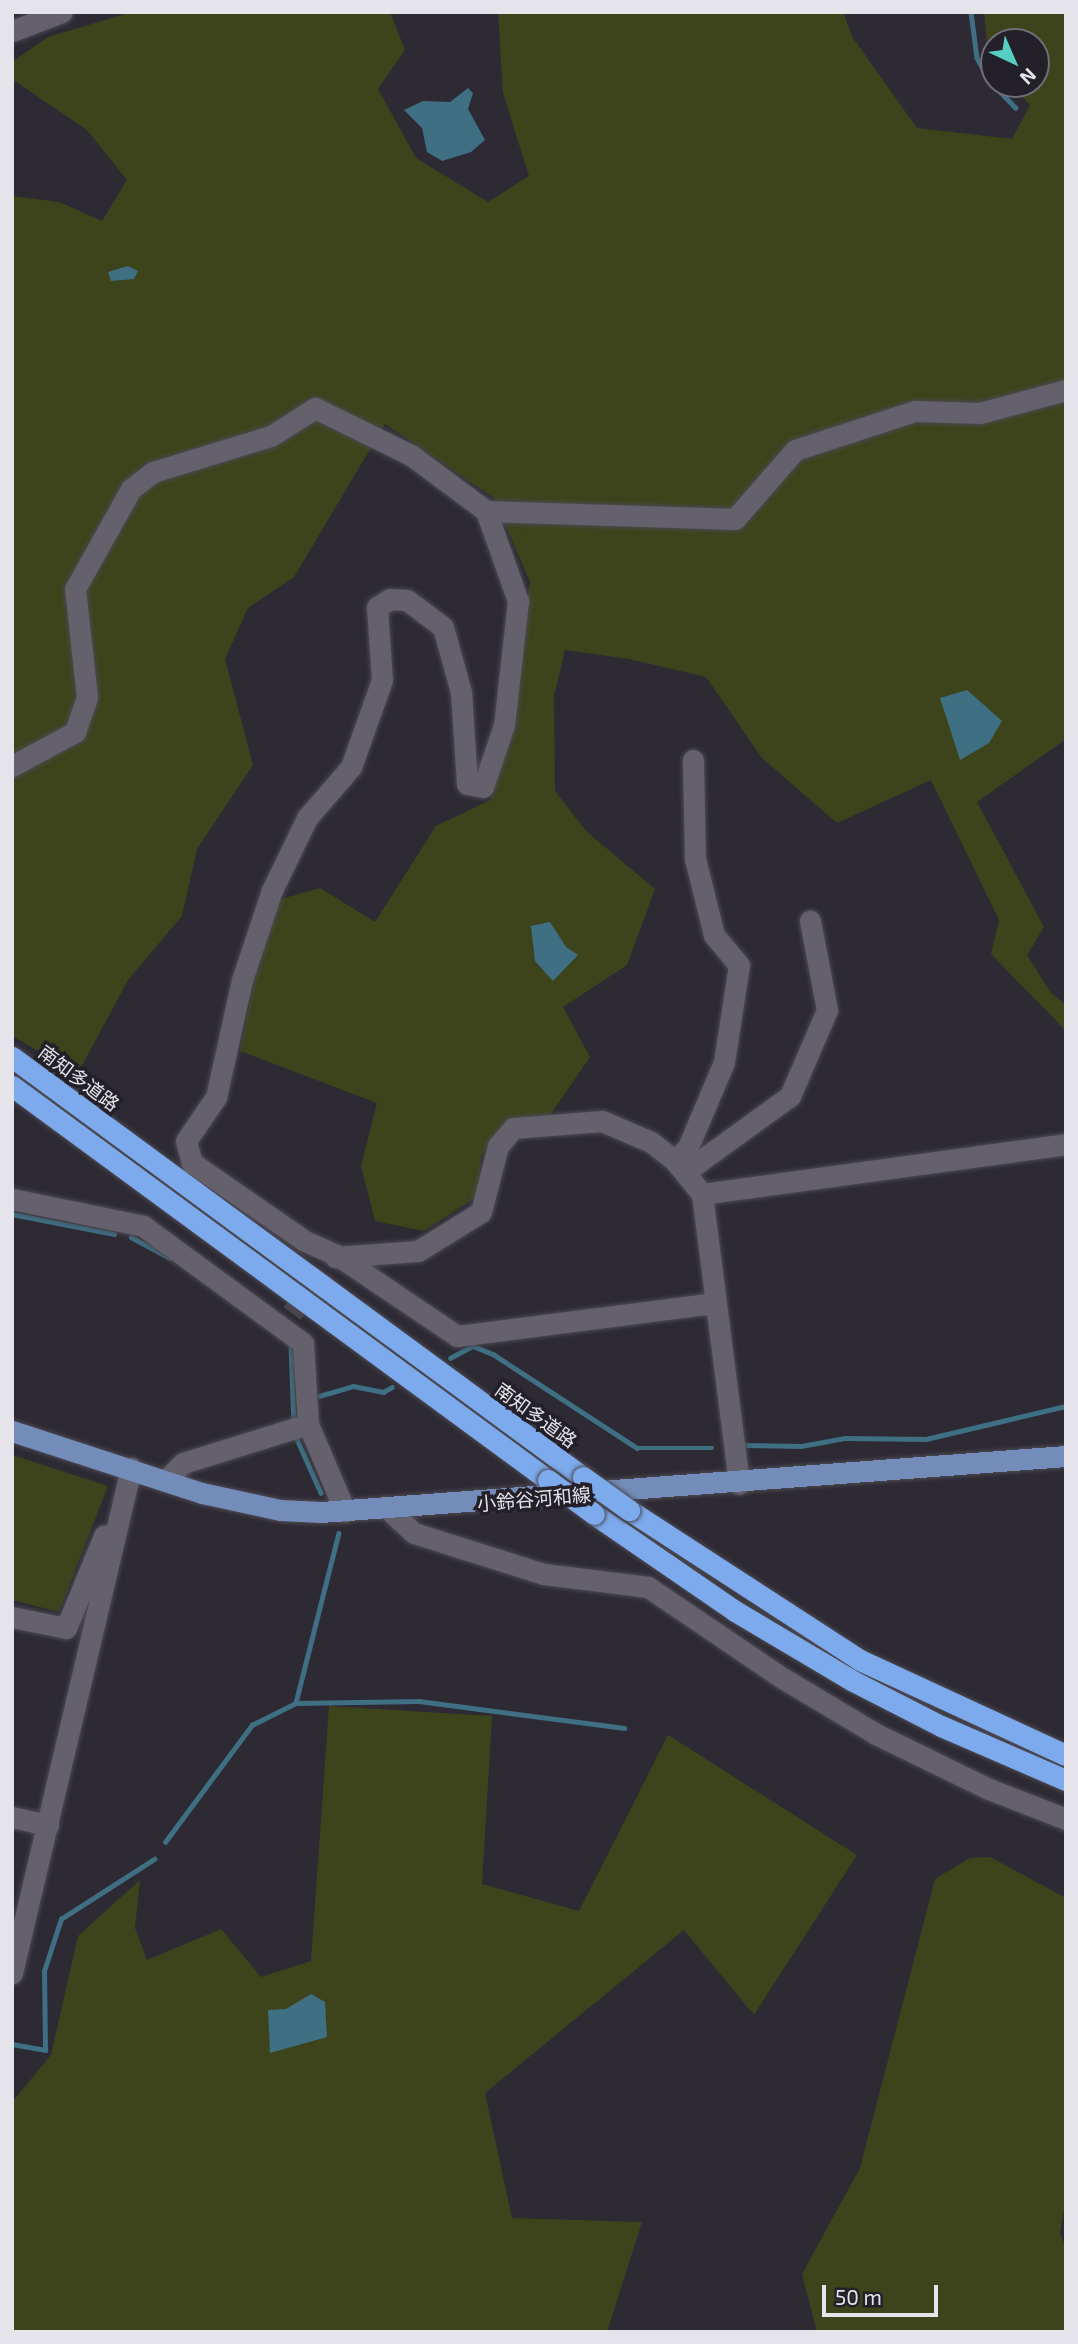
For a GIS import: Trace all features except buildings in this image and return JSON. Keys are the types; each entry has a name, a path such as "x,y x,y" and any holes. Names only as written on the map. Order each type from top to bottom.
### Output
{"highway":[{"name":"南知多道路","path":"12,1057 629,1510 860,1660 1066,1755"},
{"path":"12,1086 594,1514 735,1611 851,1680 942,1726 1066,1780"}],"main road":[{"name":"小鈴谷河和線","path":"12,1431 129,1475 166,1480 280,1510 388,1509 739,1484 1066,1456"}],"street":[{"path":"12,31 62,12"},
{"path":"486,511 735,519 795,450 915,411 980,413 1066,390"},
{"path":"12,766 75,732 87,697 75,589 131,489 153,472 271,436 315,408 411,455 486,511 518,601 504,725 483,787 467,784 461,692 443,627 408,600 390,599 377,607 382,680 351,767 307,818 272,890 242,980 216,1097 186,1141 192,1163 304,1241 457,1336 715,1303"},
{"path":"680,1166 724,1062 739,965 714,935 695,859 693,761"},
{"path":"680,1166 790,1096 827,1010 810,921"},
{"path":"334,1258 418,1251 481,1212 498,1146 513,1128 602,1121 651,1142 680,1166 702,1194 739,1484"},
{"path":"702,1194 1066,1144"},
{"path":"12,1199 143,1226 287,1318 303,1343 308,1424 345,1511"},
{"path":"166,1480 183,1463 308,1424"},
{"path":"12,1617 66,1628 129,1475"},
{"path":"12,1973 129,1475"},
{"path":"388,1509 414,1533 544,1574 648,1587 773,1672 876,1734 989,1788 1066,1819"},
{"path":"12,1817 48,1825"}],"green space":[{"path":"132,12 390,12 405,50 378,89 416,158 488,202 529,176 503,93 498,12 843,12 853,38 917,128 1012,139 1030,105 1024,98 1050,98 1050,28 985,28 984,12 1066,12 1066,739 977,802 1044,927 1027,955 1051,993 1066,1005 1066,1031 991,954 999,920 931,780 837,823 762,758 706,677 629,659 565,650 554,696 555,791 586,831 655,889 627,965 563,1007 590,1057 551,1114 508,1122 481,1156 478,1196 424,1231 375,1221 361,1166 377,1103 240,1051 254,982 281,899 320,888 375,922 436,826 490,800 517,721 520,642 530,582 494,498 385,424 294,577 248,608 225,659 253,765 197,849 182,916 128,980 78,1073 12,1036 12,196 59,202 102,221 127,180 87,130 12,79 12,62 48,37"},
{"path":"12,1455 108,1486 59,1612 12,1600"},
{"path":"329,1706 492,1716 482,1884 579,1911 668,1735 857,1855 754,2015 684,1930 485,2093 512,2218 642,2222 607,2332 12,2332 12,2102 51,2055 78,1936 140,1880 135,1928 147,1960 221,1929 261,1977 311,1961"},
{"path":"990,1857 1066,1898 1066,2197 1060,2233 1066,2248 1066,2332 817,2332 802,2274 860,2168 935,1879 970,1858"}],"water":[{"path":"468,88 473,93 468,109 485,140 471,152 442,161 427,152 422,128 404,110 423,101 450,102"},
{"path":"128,266 138,271 134,279 111,281 108,272"},
{"path":"967,690 1002,721 989,743 960,760 940,698"},
{"path":"550,922 566,947 578,955 553,981 535,961 531,926"},
{"path":"311,1994 325,2002 327,2037 270,2053 268,2010 286,2009"}],"waterway":[{"path":"971,12 977,58 990,81 1016,108"},
{"path":"12,1214 114,1234"},
{"path":"131,1237 170,1258"},
{"path":"291,1345 294,1423"},
{"path":"450,1358 473,1346 493,1354 637,1448 712,1448"},
{"path":"319,1396 353,1386 383,1392 392,1387"},
{"path":"740,1445 801,1446 845,1438 926,1439 1066,1406"},
{"path":"296,1437 321,1493"},
{"path":"339,1533 296,1703 419,1701 624,1728"},
{"path":"165,1842 252,1725 296,1703"},
{"path":"12,2044 45,2050 44,1971 61,1919 154,1859"}],"tunnel":[{"path":"292,1313 330,1262"}]}
